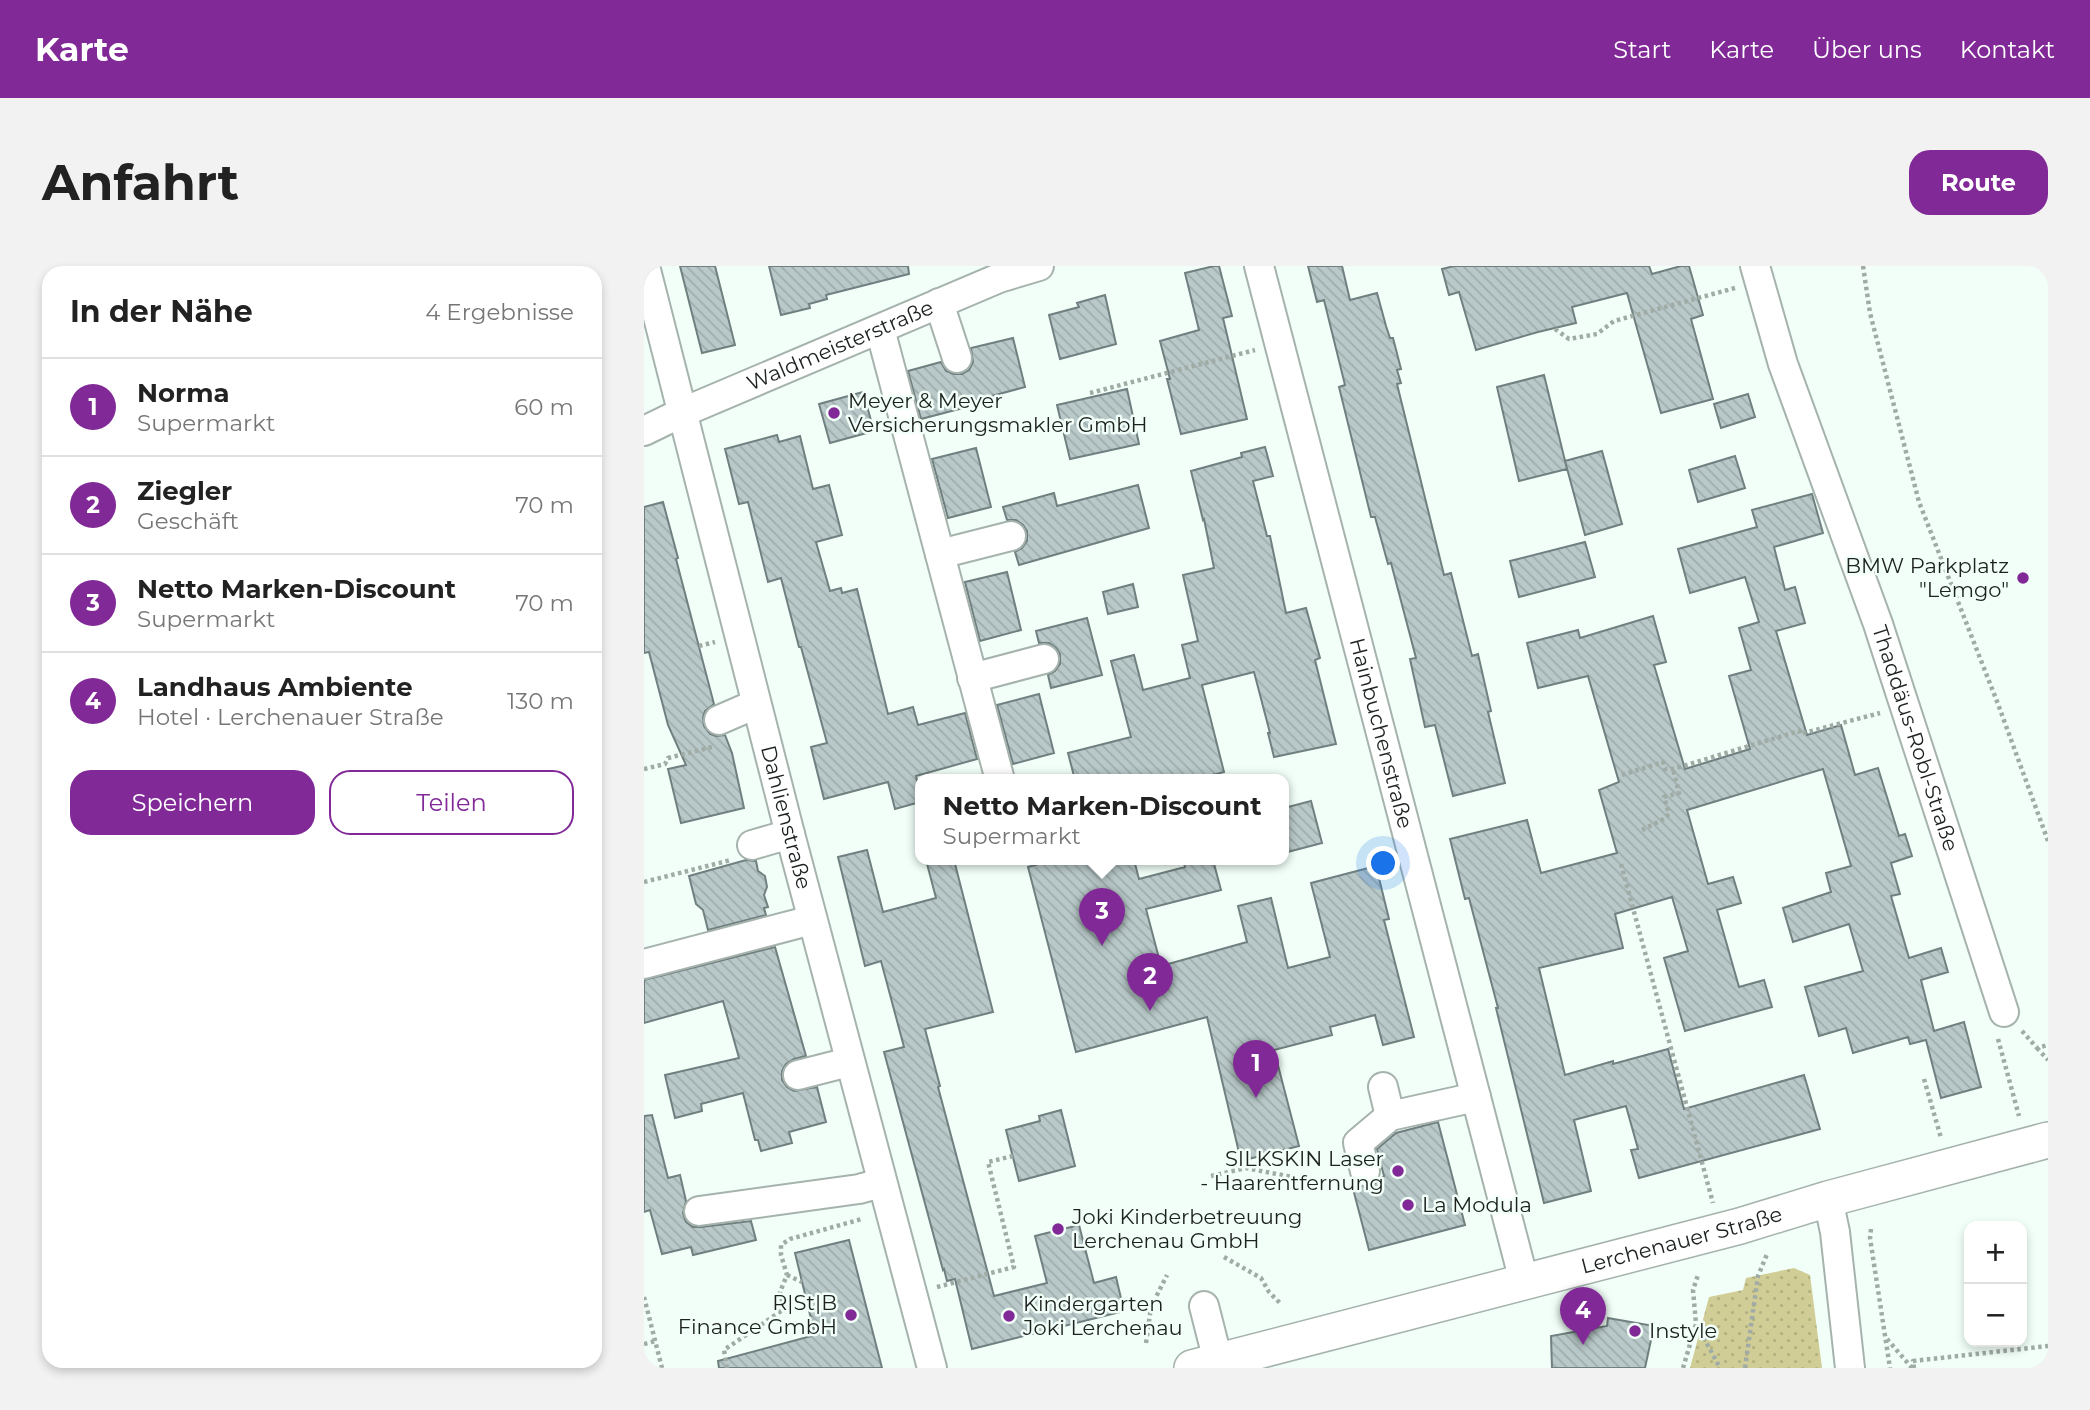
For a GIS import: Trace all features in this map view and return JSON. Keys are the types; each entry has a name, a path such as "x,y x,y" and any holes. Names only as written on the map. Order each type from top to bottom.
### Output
{"main road":[{"name":"Lerchenauer Straße","path":"1205,1365 1274,1358 1524,1281 1759,1221 1828,1199 2048,1140"}],"street":[{"name":"Dahlienstraße","path":"645,266 812,920 932,1368"},
{"name":"Waldmeisterstraße","path":"644,431 939,303 999,278 1039,266"},
{"name":"Hainbuchenstraße","path":"1259,266 1524,1281"},
{"name":"Thaddäus-Robl-Straße","path":"1758,274 1783,363 1878,624 2000,1022"},
{"path":"939,303 957,358"},
{"path":"880,329 928,496 940,554 960,614 972,678 993,739 999,774"},
{"path":"940,554 1011,536"},
{"path":"972,678 1044,659"},
{"path":"717,733 756,704"},
{"path":"745,851 790,834"},
{"path":"644,964 812,920"},
{"path":"798,1075 849,1062"},
{"path":"1383,1087 1390,1116"},
{"path":"1365,1171 1358,1143 1390,1116 1476,1097"},
{"path":"699,1211 859,1189 881,1183"},
{"path":"1828,1199 1835,1233 1850,1368"},
{"path":"1204,1306 1205,1365"}],"path":[{"path":"1863,266 1870,313 1919,502 2048,841"},
{"path":"1555,329 1569,339 1597,334 1614,321 1758,274"},
{"path":"1090,393 1279,343"},
{"path":"1622,775 1663,762 1665,769 1672,769 1798,731 1800,734 1904,706"},
{"path":"644,769 664,764 668,758 717,733"},
{"path":"1642,830 1669,814 1664,797 1679,793 1672,769"},
{"path":"644,882 745,851"},
{"path":"1621,864 1708,1182 1718,1231"},
{"path":"2000,1022 2019,1116"},
{"path":"2037,1048 2048,1060"},
{"path":"1924,1079 1941,1138"},
{"path":"912,1293 1014,1267 988,1162 1013,1156"},
{"path":"1211,1176 1246,1168 1292,1177"},
{"path":"727,1368 724,1350 785,1309 779,1292 787,1275 781,1245 790,1239 889,1211"},
{"path":"1871,1229 1870,1238 1890,1368"},
{"path":"1745,1368 1758,1276 1767,1254"},
{"path":"1224,1257 1261,1278 1269,1292 1281,1304"},
{"path":"787,1275 802,1282"},
{"path":"1146,1343 1150,1307 1167,1275"},
{"path":"1683,1368 1696,1324 1693,1290 1698,1275"},
{"path":"644,1297 662,1368"},
{"path":"1696,1324 1720,1368"},
{"path":"1886,1338 1913,1368"},
{"path":"644,1344 655,1341"},
{"path":"1913,1368 1913,1362 2048,1346"}],"shaded area":[{"path":"1794,1268 1810,1275 1822,1368 1690,1368 1709,1297 1743,1290 1746,1278"}],"building":[{"path":"680,266 715,266 735,345 702,353"},
{"path":"769,266 908,266 909,274 826,295 827,299 809,304 810,308 781,315"},
{"path":"1219,266 1232,316 1223,318 1247,419 1181,434 1160,341 1199,330 1185,273"},
{"path":"1308,266 1342,266 1350,300 1377,293 1401,369 1397,370 1401,383 1397,384 1444,575 1451,573 1472,656 1478,654 1505,783 1453,796 1435,725 1425,727 1410,659 1416,658 1391,563 1388,564 1375,517 1371,517 1339,387 1345,385 1324,300 1317,302"},
{"path":"1454,266 1649,266 1652,274 1689,266 1703,315 1691,319 1713,399 1661,413 1627,293 1572,307 1576,323 1476,350 1459,292 1449,295 1442,269"},
{"path":"1105,295 1116,344 1060,359 1049,315 1079,307 1077,303"},
{"path":"1013,338 1025,387 921,419 908,371 941,362 946,371 962,374 969,370 973,362 971,348"},
{"path":"1544,375 1567,469 1519,481 1497,387"},
{"path":"1127,389 1139,444 1070,459 1057,405"},
{"path":"863,392 874,431 830,443 819,404"},
{"path":"1748,394 1755,417 1721,428 1714,404"},
{"path":"777,435 779,442 800,436 813,489 829,485 842,535 816,542 830,591 841,588 842,593 857,589 888,714 913,707 918,725 965,713 977,759 915,774 915,803 895,809 888,782 824,799 811,747 827,743 801,647 781,578 768,582 748,502 739,504 725,449"},
{"path":"1265,447 1273,476 1253,481 1267,536 1270,536 1286,613 1306,608 1320,658 1315,660 1336,744 1274,757 1254,672 1202,685 1224,772 1073,774 1068,753 1131,737 1111,661 1134,655 1143,690 1190,678 1182,645 1198,641 1183,575 1214,568 1191,471 1242,457 1241,453"},
{"path":"976,448 991,507 948,518 932,459"},
{"path":"1602,451 1622,524 1585,535 1565,461"},
{"path":"1735,456 1745,488 1698,502 1689,470"},
{"path":"1138,485 1149,528 1019,565 1015,552 1027,541 1027,531 1016,520 1007,520 1003,507 1054,493 1057,506"},
{"path":"1812,494 1823,533 1774,547 1785,590 1795,587 1805,623 1776,631 1807,735 1841,725 1855,775 1878,768 1899,836 1905,834 1912,856 1891,863 1900,894 1891,896 1909,958 1941,948 1948,972 1921,980 1934,1031 1964,1022 1981,1087 1941,1098 1926,1040 1910,1044 1908,1037 1853,1053 1846,1028 1819,1036 1805,987 1863,971 1849,924 1793,942 1783,908 1831,892 1826,873 1851,866 1823,769 1687,810 1708,884 1733,877 1741,903 1717,910 1739,987 1764,980 1772,1007 1685,1031 1664,958 1688,951 1672,897 1615,914 1623,948 1539,968 1565,1075 1668,1049 1684,1109 1804,1075 1820,1129 1639,1178 1631,1150 1638,1149 1626,1106 1574,1120 1591,1191 1544,1203 1498,1008 1469,898 1465,899 1450,839 1527,820 1541,873 1617,853 1599,790 1619,782 1588,676 1538,688 1527,643 1578,630 1580,638 1653,616 1666,662 1654,665 1685,769 1750,749 1729,676 1751,670 1739,628 1759,622 1745,577 1690,593 1678,549 1757,527 1752,510"},
{"path":"663,502 714,704 705,711 704,726 710,734 725,735 732,753 744,808 681,823 668,769 686,765 668,725 649,652 644,653 644,507"},
{"path":"1585,542 1595,577 1519,597 1510,561"},
{"path":"1007,572 1021,630 980,641 965,582"},
{"path":"1133,584 1138,607 1108,614 1103,592"},
{"path":"1087,618 1102,675 1051,688 1048,675 1060,664 1060,654 1049,643 1039,643 1036,631"},
{"path":"1039,694 1054,753 1013,764 997,705"},
{"path":"1311,801 1322,843 1289,852 1289,807"},
{"path":"867,850 883,912 936,898 927,865 955,865 993,1012 925,1029 994,1296 1047,1283 1035,1236 1079,1225 1094,1283 1116,1277 1124,1311 972,1349 955,1279 947,1281 943,1270 884,1052 904,1047 881,961 865,966 838,857"},
{"path":"746,860 756,861 758,871 765,876 767,887 764,895 768,907 764,908 766,915 708,930 703,910 696,904 689,876"},
{"path":"1135,865 1139,879 1184,865 1214,865 1221,890 1146,909 1161,966 1247,942 1238,906 1271,898 1288,968 1330,957 1311,883 1376,866 1389,919 1384,920 1414,1037 1383,1045 1375,1015 1330,1027 1332,1035 1274,1050 1299,1146 1241,1161 1207,1017 1076,1052 1028,867"},
{"path":"775,947 806,1056 786,1064 782,1071 782,1080 794,1091 817,1087 826,1122 789,1132 792,1143 761,1151 758,1140 755,1140 743,1093 701,1104 702,1111 675,1118 665,1075 739,1058 723,1001 644,1023 644,980"},
{"path":"1061,1110 1075,1166 1019,1181 1006,1130 1040,1121 1039,1116"},
{"path":"652,1115 668,1178 680,1175 686,1201 683,1213 686,1222 693,1227 701,1227 751,1221 756,1240 693,1255 691,1247 662,1254 650,1210 644,1212 644,1116"},
{"name":"La Modula","path":"1438,1122 1465,1225 1369,1250 1352,1185 1370,1187 1384,1176 1377,1149 1396,1133"},
{"path":"849,1240 882,1368 719,1368 718,1361 815,1335 795,1253"},
{"path":"1608,1318 1654,1326 1645,1368 1552,1368 1551,1336 1607,1326"}],"place":[{"name":"Meyer & Meyer Versicherungsmakler GmbH","path":"834,413"},
{"name":"BMW Parkplatz \"Lemgo\"","path":"2023,578"},
{"name":"Netto Marken-Discount","path":"1102,946"},
{"name":"Ziegler","path":"1150,1011"},
{"name":"Norma","path":"1256,1098"},
{"name":"SILKSKIN Laser - Haarentfernung","path":"1398,1171"},
{"name":"La Modula","path":"1408,1205"},
{"name":"Joki Kinderbetreuung Lerchenau GmbH","path":"1058,1229"},
{"name":"R|St|B Finance GmbH","path":"851,1315"},
{"name":"Kindergarten Joki Lerchenau","path":"1009,1316"},
{"name":"Instyle","path":"1635,1331"},
{"name":"Landhaus Ambiente","path":"1583,1345"}]}
